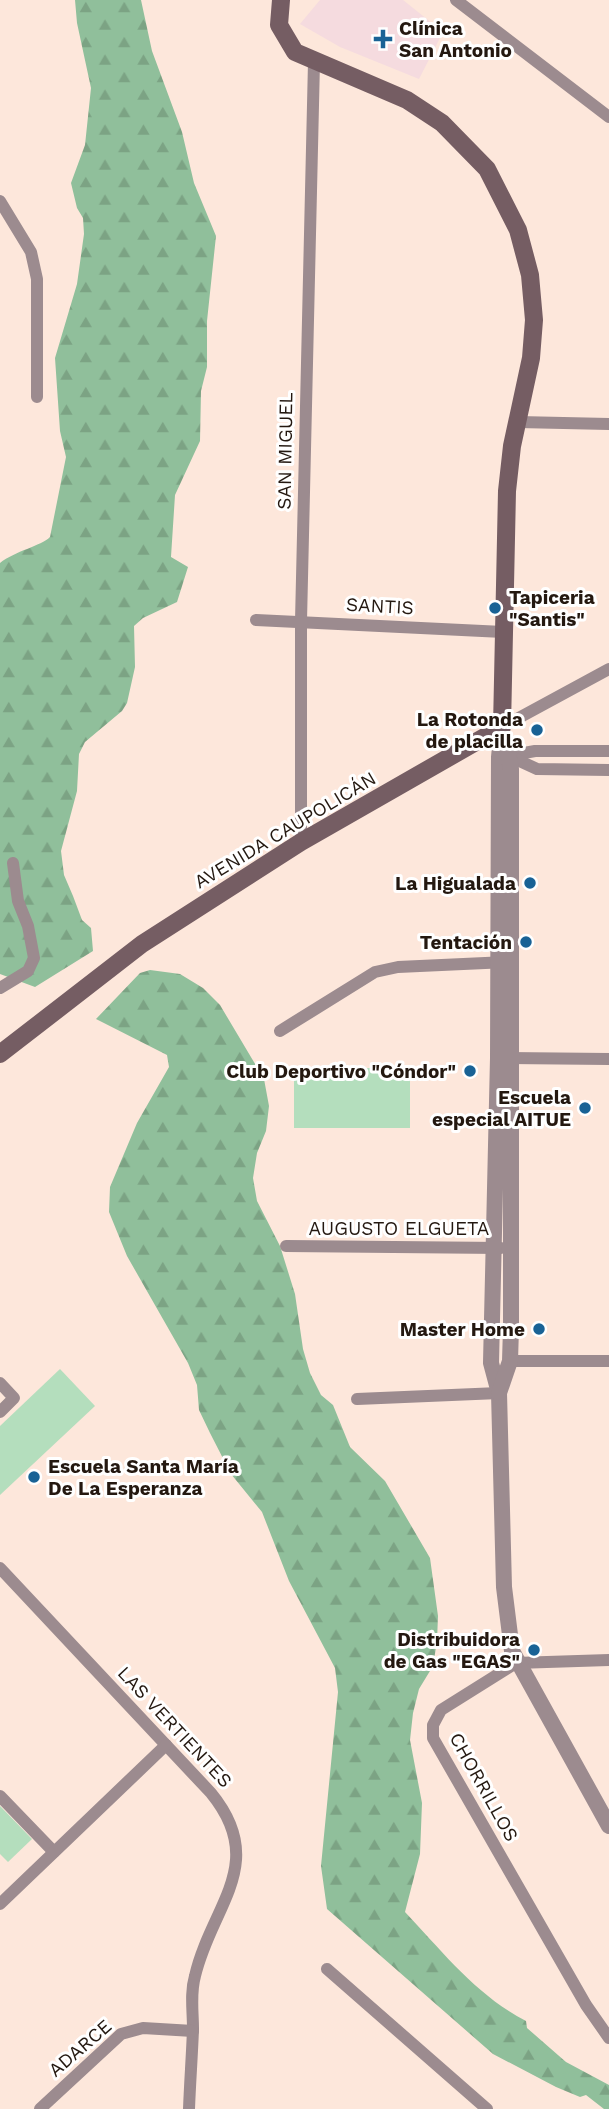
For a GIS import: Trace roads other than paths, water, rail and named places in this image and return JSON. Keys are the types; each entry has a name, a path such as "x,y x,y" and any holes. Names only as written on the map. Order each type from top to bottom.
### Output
{"main road":[{"path":"281,0 279,16 283,35 295,52 425,111 473,151 500,188 518,230 533,297 531,358 517,422 507,491 502,727"},
{"name":"AVENIDA CAUPOLICÁN","path":"0,1054 142,944 301,842 502,727"}],"street":[{"path":"456,0 609,117"},
{"name":"SAN MIGUEL","path":"301,842 301,621 313,62"},
{"path":"0,201 31,252 37,279 37,397"},
{"path":"517,422 609,424"},
{"name":"SANTIS","path":"256,620 503,632"},
{"name":"AVENIDA CAUPOLICÁN","path":"502,727 609,669"},
{"path":"499,1393 510,1361 512,1247 505,1058 505,757 502,727"},
{"path":"505,757 535,751 609,751"},
{"path":"505,757 537,769 609,771"},
{"path":"0,988 28,971 34,958 18,901 13,863"},
{"path":"280,1031 375,972 398,967 504,962"},
{"path":"505,1058 609,1059"},
{"path":"505,1058 494,1248 491,1363 499,1393 504,1587 516,1663 609,1826"},
{"name":"AUGUSTO ELGUETA","path":"286,1246 512,1247"},
{"path":"510,1361 609,1361"},
{"path":"0,1383 14,1398 0,1412"},
{"path":"357,1399 499,1393"},
{"name":"LAS VERTIENTES","path":"0,1568 219,1803 232,1826 237,1851 230,1892 195,1975 189,2109"},
{"path":"516,1663 609,1660"},
{"name":"CHORRILLOS","path":"516,1663 441,1710 433,1726 433,1738 586,2005 609,2038"},
{"path":"0,1904 166,1745"},
{"path":"0,1796 54,1852"},
{"path":"327,1969 487,2109"},
{"name":"ADARCE","path":"40,2109 121,2034 143,2028 193,2031"}],"place":[{"name":"Clínica San Antonio","path":"383,39"},
{"name":"Tapiceria \"Santis\"","path":"495,608"},
{"name":"La Rotonda de placilla","path":"537,730"},
{"name":"La Higualada","path":"530,883"},
{"name":"Tentación","path":"526,942"},
{"name":"Club Deportivo \"Cóndor\"","path":"470,1071"},
{"name":"Escuela especial AITUE","path":"585,1108"},
{"name":"Master Home","path":"539,1329"},
{"name":"Escuela Santa María De La Esperanza","path":"34,1477"},
{"name":"Distribuidora de Gas \"EGAS\"","path":"534,1650"}]}
